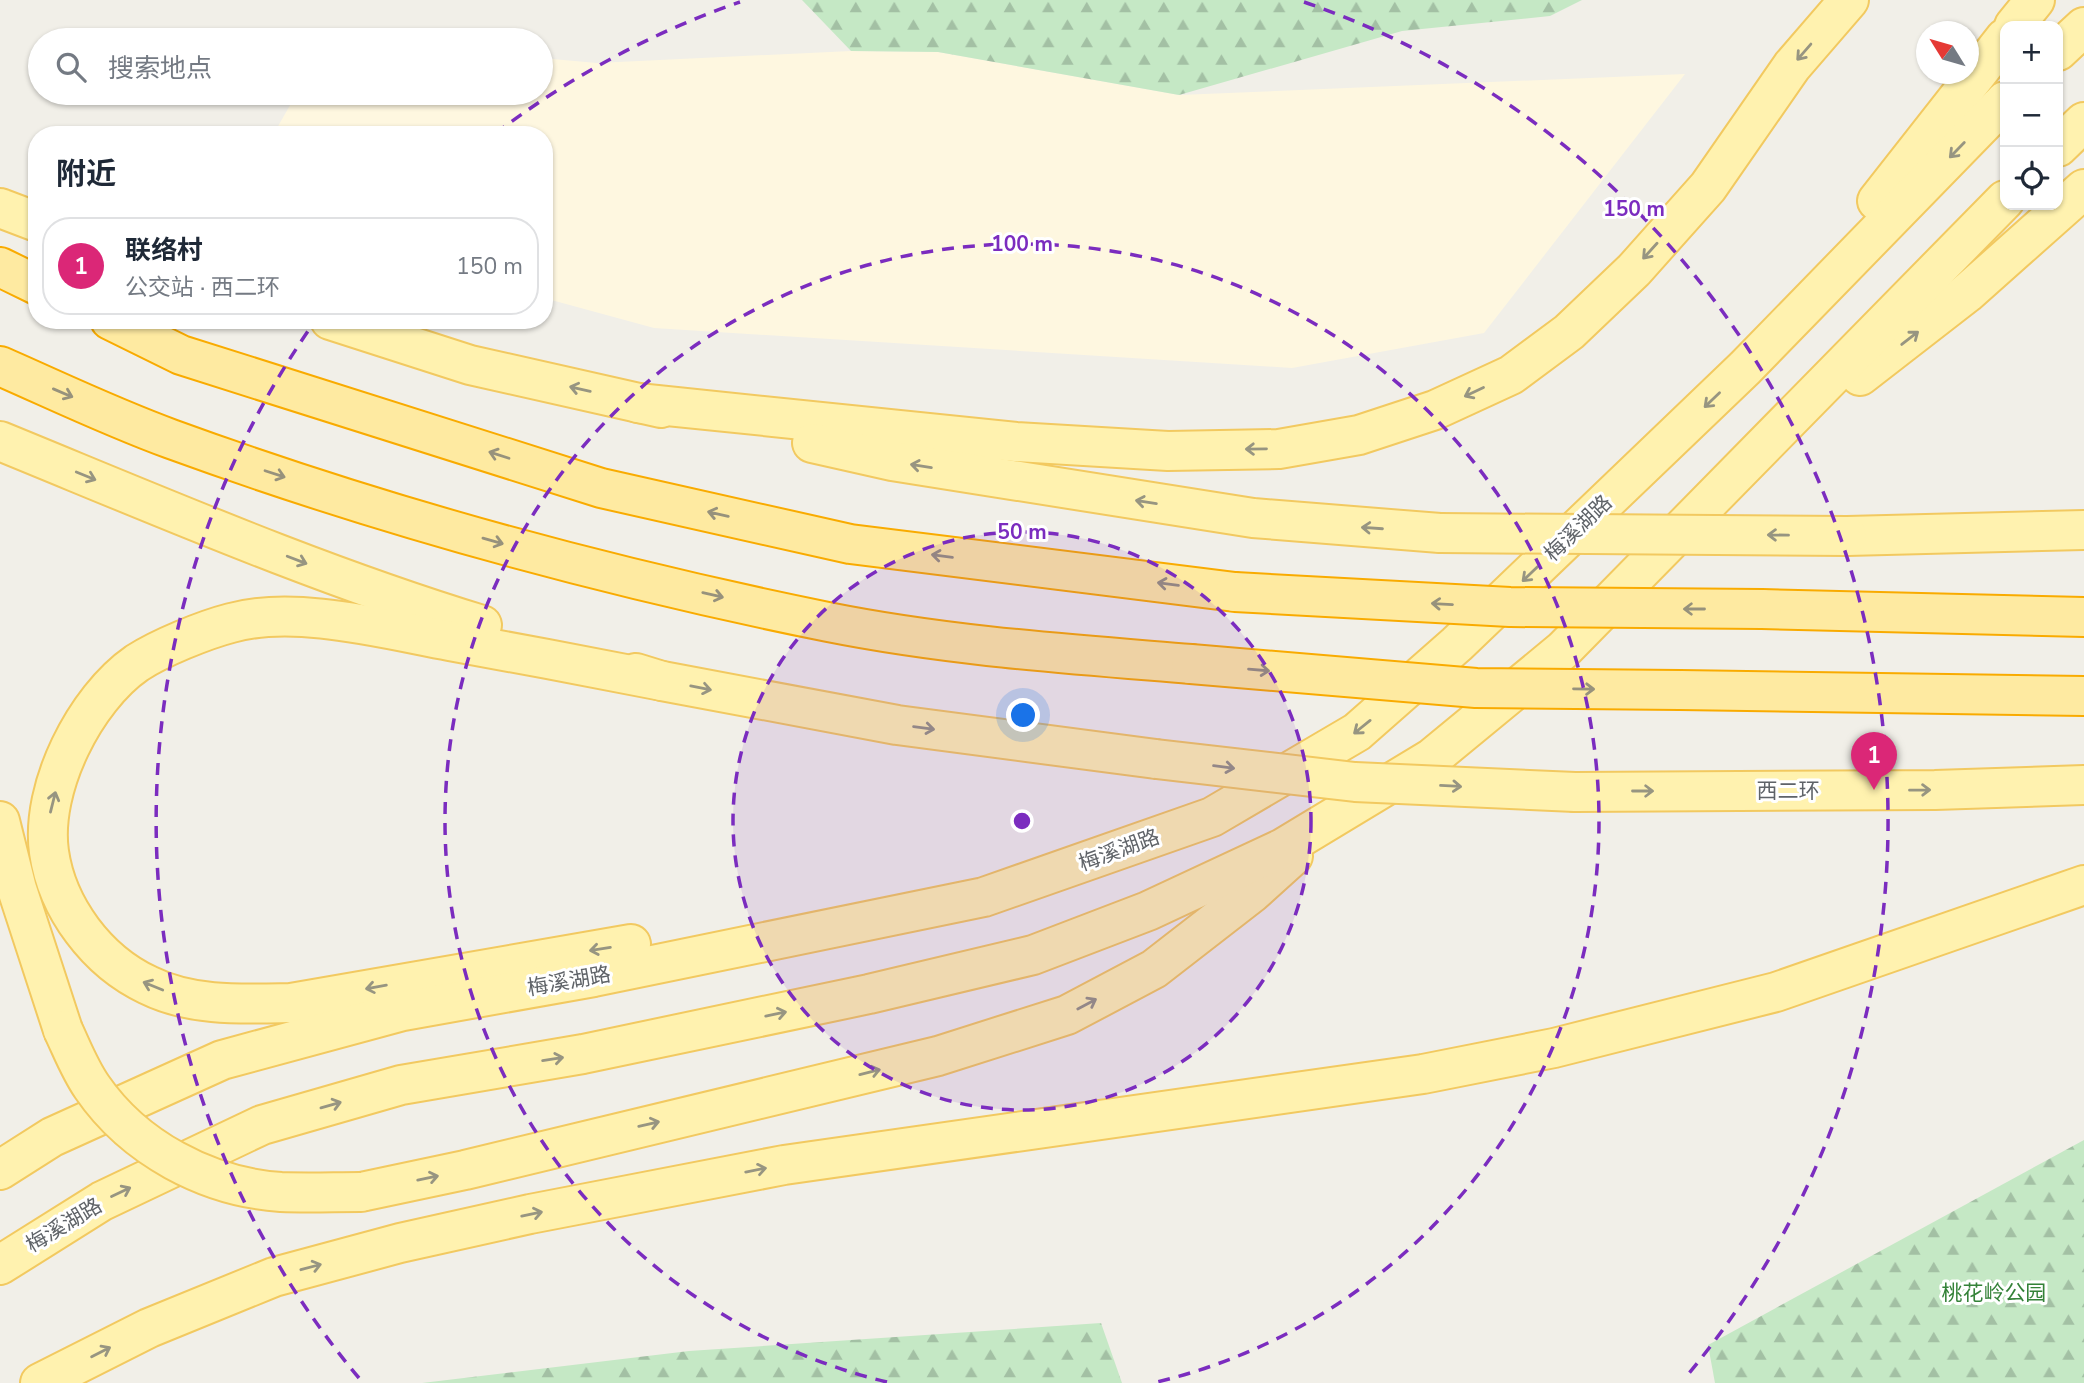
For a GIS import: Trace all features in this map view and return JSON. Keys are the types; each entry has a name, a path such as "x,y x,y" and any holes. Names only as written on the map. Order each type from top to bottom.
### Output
{"highway":[{"path":"0,267 28,281"},
{"path":"128,329 181,355 601,488 850,544 1235,593 1510,607 1762,609 2084,617"},
{"path":"0,366 169,438 389,512 580,565 830,622 1010,649 1476,688 2084,696"}],"main road":[{"path":"638,402 1016,442 1168,451 1279,449 1359,435 1435,410 1511,375 1569,332 1634,270 1708,187 1792,66 1849,0"},
{"path":"2018,21 2035,0"},
{"path":"2063,46 2084,26"},
{"path":"1745,368 2000,44"},
{"name":"梅溪湖路","path":"0,1170 52,1137 222,1060 404,1011 594,977 984,897 1212,817 1357,732 1457,644 1745,368 2000,107"},
{"path":"2063,142 2084,122"},
{"path":"1740,470 1967,293 2084,189"},
{"name":"梅溪湖路","path":"0,1265 102,1201 262,1125 401,1085 583,1054 869,994 1033,955 1148,911 1283,848 1432,758 1563,650 2000,205"},
{"path":"0,208 28,219"},
{"path":"358,329 470,365 906,463 1253,518 1440,533 1847,536 2084,530"},
{"path":"0,441 200,523 421,607 662,681"},
{"path":"662,681 396,631 309,619 268,617 231,623 137,663 107,691 78,728 50,809 49,852 64,897 83,932 110,963 149,986 193,1000 240,1004 291,1003 522,961 984,897"},
{"name":"西二环","path":"662,681 897,725 1355,782 1575,792 1935,790 2084,785"},
{"path":"0,821 16,889 63,1030 91,1086 124,1128 165,1156 221,1181 279,1192 361,1192 465,1170 937,1056 1066,1015 1154,969 1252,893 1340,814"},
{"path":"40,1383 149,1328 274,1277 400,1243 530,1214 784,1165 1423,1074 1554,1048 1776,992 2084,885"}],"shaded area":[{"path":"851,51 938,52 1179,95 1685,74 1484,333 1292,368 654,328 553,300 553,126 278,126 290,105 553,105 553,59 597,63"}],"green space":[{"path":"802,0 1582,0 1550,16 1402,31 1179,95 938,52 851,51"},
{"name":"桃花岭公园","path":"2084,1140 2084,1383 1715,1383 1708,1345"},
{"path":"1101,1323 1122,1383 422,1383 689,1351"}],"place":[{"name":"联络村","path":"1874,790"}]}
